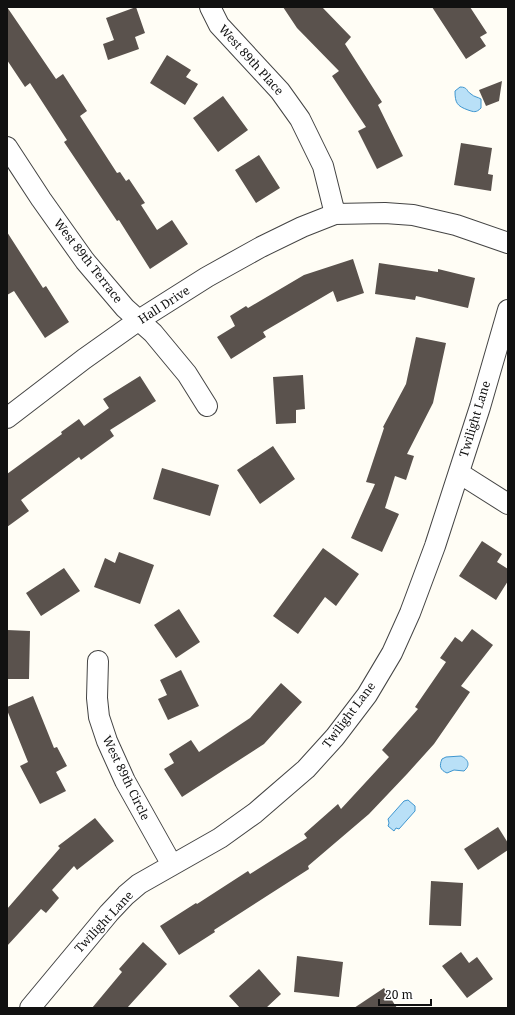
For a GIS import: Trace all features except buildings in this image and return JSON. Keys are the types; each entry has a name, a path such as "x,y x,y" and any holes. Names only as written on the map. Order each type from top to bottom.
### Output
{"street":[{"name":"West 89th Place","path":"210,7 219,25 275,85 300,119 323,166 335,214"},
{"name":"West 89th Terrace","path":"7,147 41,199 85,261 125,308 153,333 187,374 207,406"},
{"path":"335,214 385,213 413,215 456,225 508,243"},
{"name":"Hall Drive","path":"7,418 84,359 139,320 207,277 261,247 302,227 335,214"},
{"name":"Twilight Lane","path":"30,1008 104,918 126,895 139,884 220,838 256,813 306,769 335,737 367,695 392,653 410,613 435,546 459,473 508,310"},
{"path":"459,473 508,504"},
{"name":"West 89th Circle","path":"98,661 97,698 99,717 107,741 125,781 172,865"}],"water":[{"path":"460,87 466,88 469,93 481,99 481,108 478,111 473,112 464,109 457,104 455,91"},
{"path":"461,756 468,762 464,771 454,770 447,773 443,771 440,766 442,759 446,757"},
{"path":"408,800 415,806 415,811 399,829 396,828 394,831 388,826 388,819 404,801"}]}
